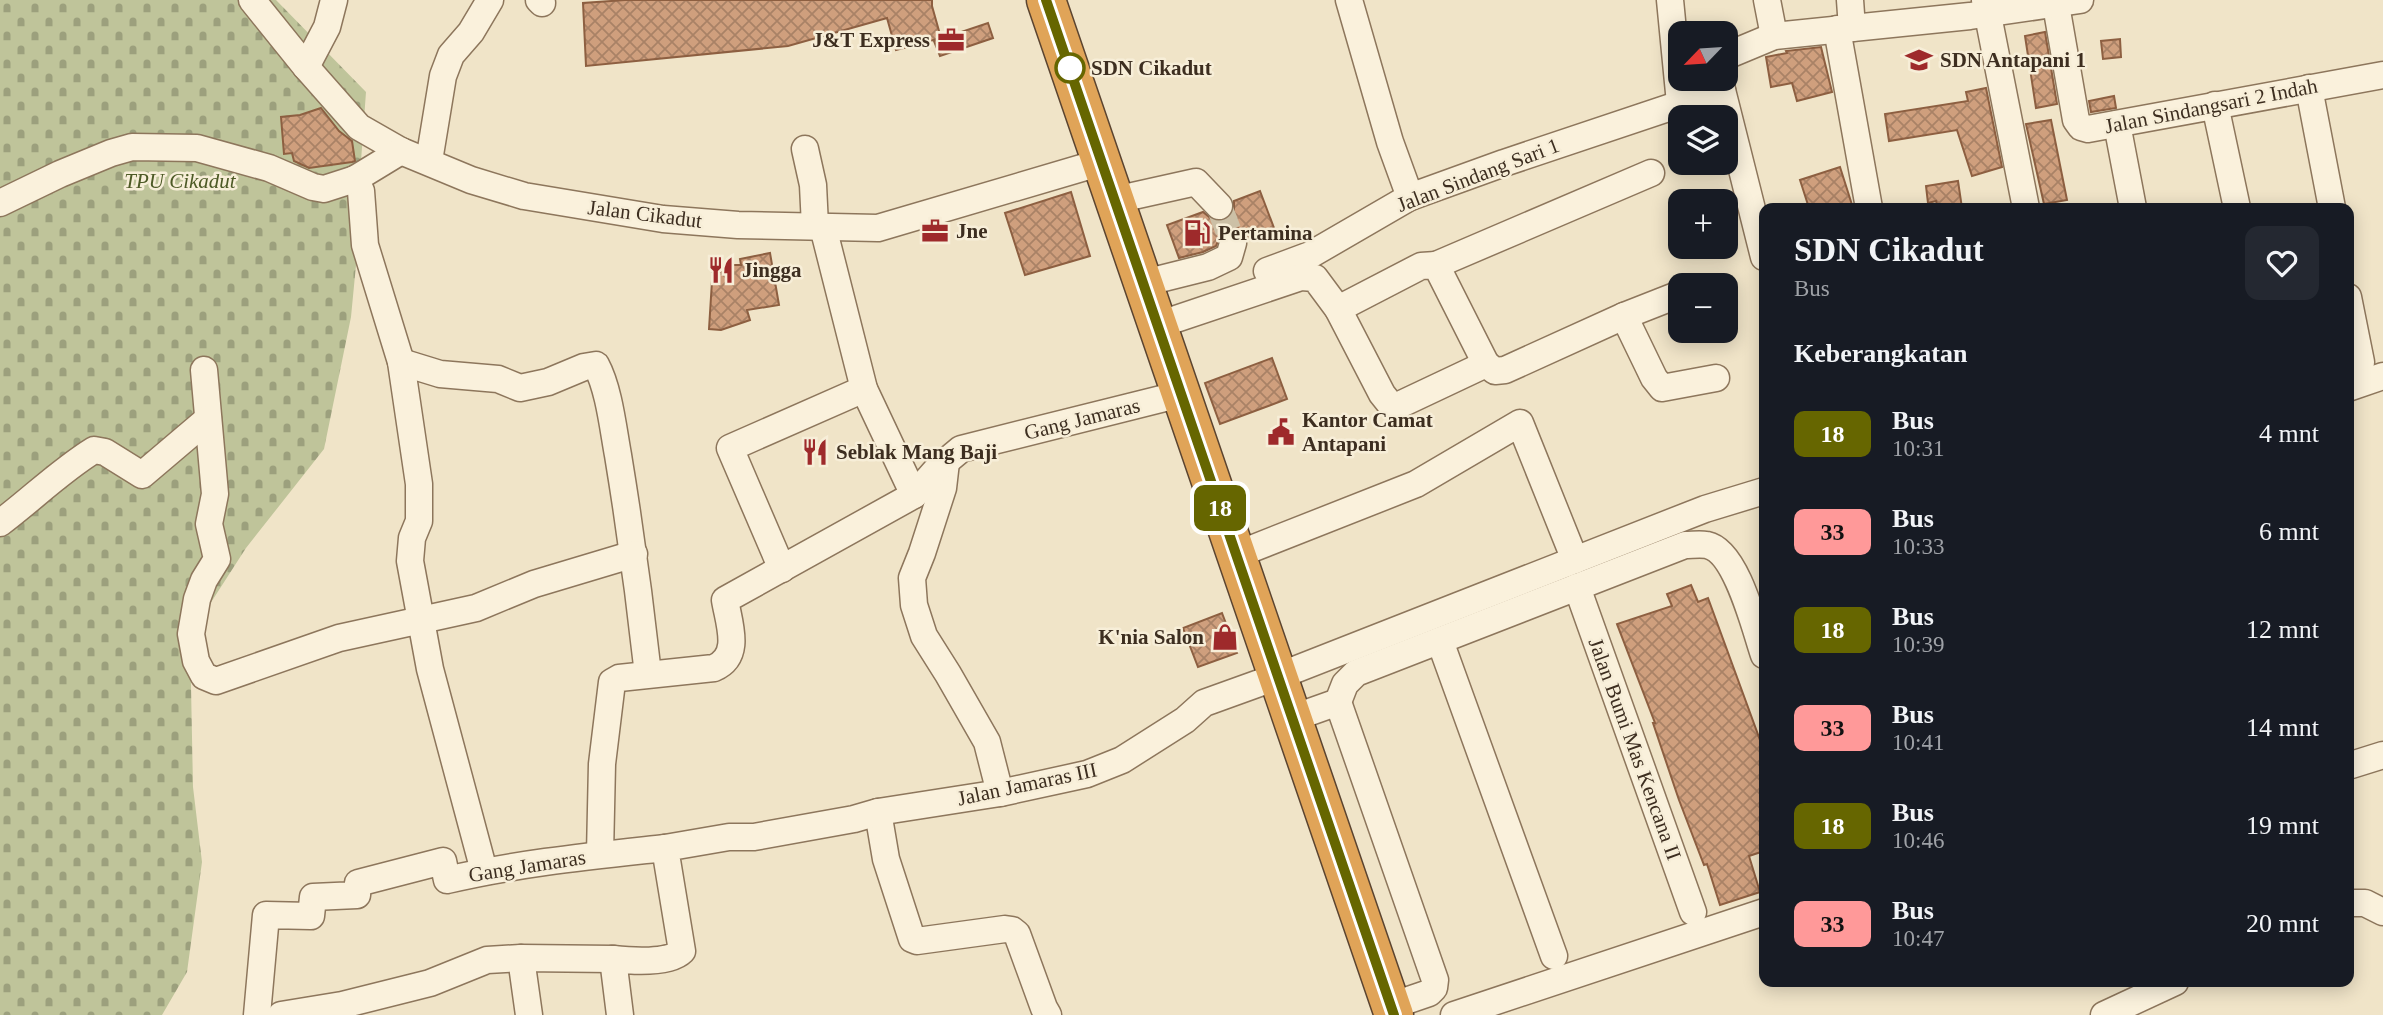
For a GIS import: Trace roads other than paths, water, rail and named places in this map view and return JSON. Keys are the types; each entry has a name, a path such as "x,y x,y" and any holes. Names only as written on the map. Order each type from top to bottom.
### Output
{"highway":[{"path":"1046,0 1393,1010"}],"street":[{"name":"Jalan Cikadut","path":"252,0 359,127 401,151 471,180 524,196 607,211 738,225 878,228 1102,162"},
{"path":"306,67 327,27 334,0"},
{"path":"429,161 443,76 451,55 471,32 490,0"},
{"path":"1349,0 1410,197"},
{"path":"1670,0 1680,103"},
{"path":"1767,0 1774,36"},
{"path":"1850,0 1844,28 1867,203"},
{"path":"1738,51 1774,36 1986,7 2068,2"},
{"name":"Jalan Sindangsari 2 Indah","path":"2068,2 2076,120 2081,127 2088,130 2383,75"},
{"path":"1986,7 2025,203"},
{"path":"2309,88 2331,203"},
{"name":"Jalan Sindang Sari 1","path":"1151,306 1310,255 1410,197 1680,103 1706,91"},
{"path":"1723,91 1759,237"},
{"path":"2216,105 2236,203"},
{"path":"2117,124 2132,203"},
{"path":"0,203 60,174 132,147 197,148 268,168 324,189 355,179 401,151"},
{"path":"805,149 819,227 864,389 914,495"},
{"path":"1338,309 1421,266 1436,265 1651,173"},
{"path":"355,179 361,191 365,245 401,362 419,484 419,521 412,538 410,561 430,669 484,871"},
{"path":"1115,200 1196,182 1219,206"},
{"path":"1151,306 1208,267 1229,257 1233,243"},
{"path":"1436,265 1486,364 1494,371 1504,370 1668,299"},
{"path":"1151,306 1301,277 1315,278 1338,309 1382,394 1390,404 1397,406 1486,364"},
{"path":"1624,316 1654,378 1662,388 1716,378"},
{"path":"2354,316 2369,365 2354,381"},
{"path":"401,362 440,374 498,379 520,388 548,382 584,367 596,365 613,429 634,554 648,674"},
{"path":"204,370 215,494 209,524 217,559 204,580 197,599 191,634 196,661 204,676 216,681 339,638 476,608 534,584 634,554"},
{"path":"782,569 730,447 864,389"},
{"name":"Gang Jamaras","path":"600,854 602,764 612,682 619,678 714,668 723,664 731,650 725,600 914,495 961,449 1181,394"},
{"path":"0,523 94,450 105,452 142,475 208,419"},
{"path":"1236,555 1416,484 1520,423 1575,560"},
{"path":"946,462 943,488 912,578 914,605 924,636 987,743 1000,793"},
{"name":"Jalan Jamaras III","path":"754,837 1000,793 1087,774 1122,760 1185,720 1204,703 1279,677 1705,509 1759,493"},
{"path":"1393,1010 1429,993 1434,988 1435,980 1338,702 1345,684 1356,673 1685,545 1710,545 1753,585 1759,623"},
{"name":"Jalan Bumi Mas Kencana II","path":"1577,587 1693,912"},
{"path":"1440,640 1554,956"},
{"path":"1293,719 1338,702"},
{"path":"2354,764 2383,755"},
{"path":"877,813 886,859 912,939 917,941 1012,930 1017,934 1048,1015"},
{"name":"Gang Jamaras","path":"257,1015 266,915 311,916 313,897 357,895 358,883 443,861 447,880 484,871 600,854 665,848 729,837 754,837"},
{"path":"281,1015 342,1005 430,983 487,960 521,958 635,961 674,957 682,951 665,848"},
{"path":"2354,903 2365,903 2383,912"},
{"path":"1454,1015 1759,914"},
{"path":"521,958 529,1015"},
{"path":"612,959 620,1015"},
{"path":"2104,1015 2164,987"}],"tunnel":[{"path":"1219,206 1233,243"}],"place":[{"name":"J&T Express","path":"951,40"},
{"name":"SDN Antapani 1","path":"1919,60"},
{"name":"SDN Cikadut","path":"1070,68"},
{"name":"Jne","path":"935,231"},
{"name":"Pertamina","path":"1197,233"},
{"name":"Jingga","path":"721,270"},
{"name":"Kantor Camat Antapani","path":"1281,432"},
{"name":"Seblak Mang Baji","path":"815,452"},
{"name":"K'nia Salon","path":"1225,637"}],"park label":[{"name":"TPU Cikadut","path":"180,181"}]}
